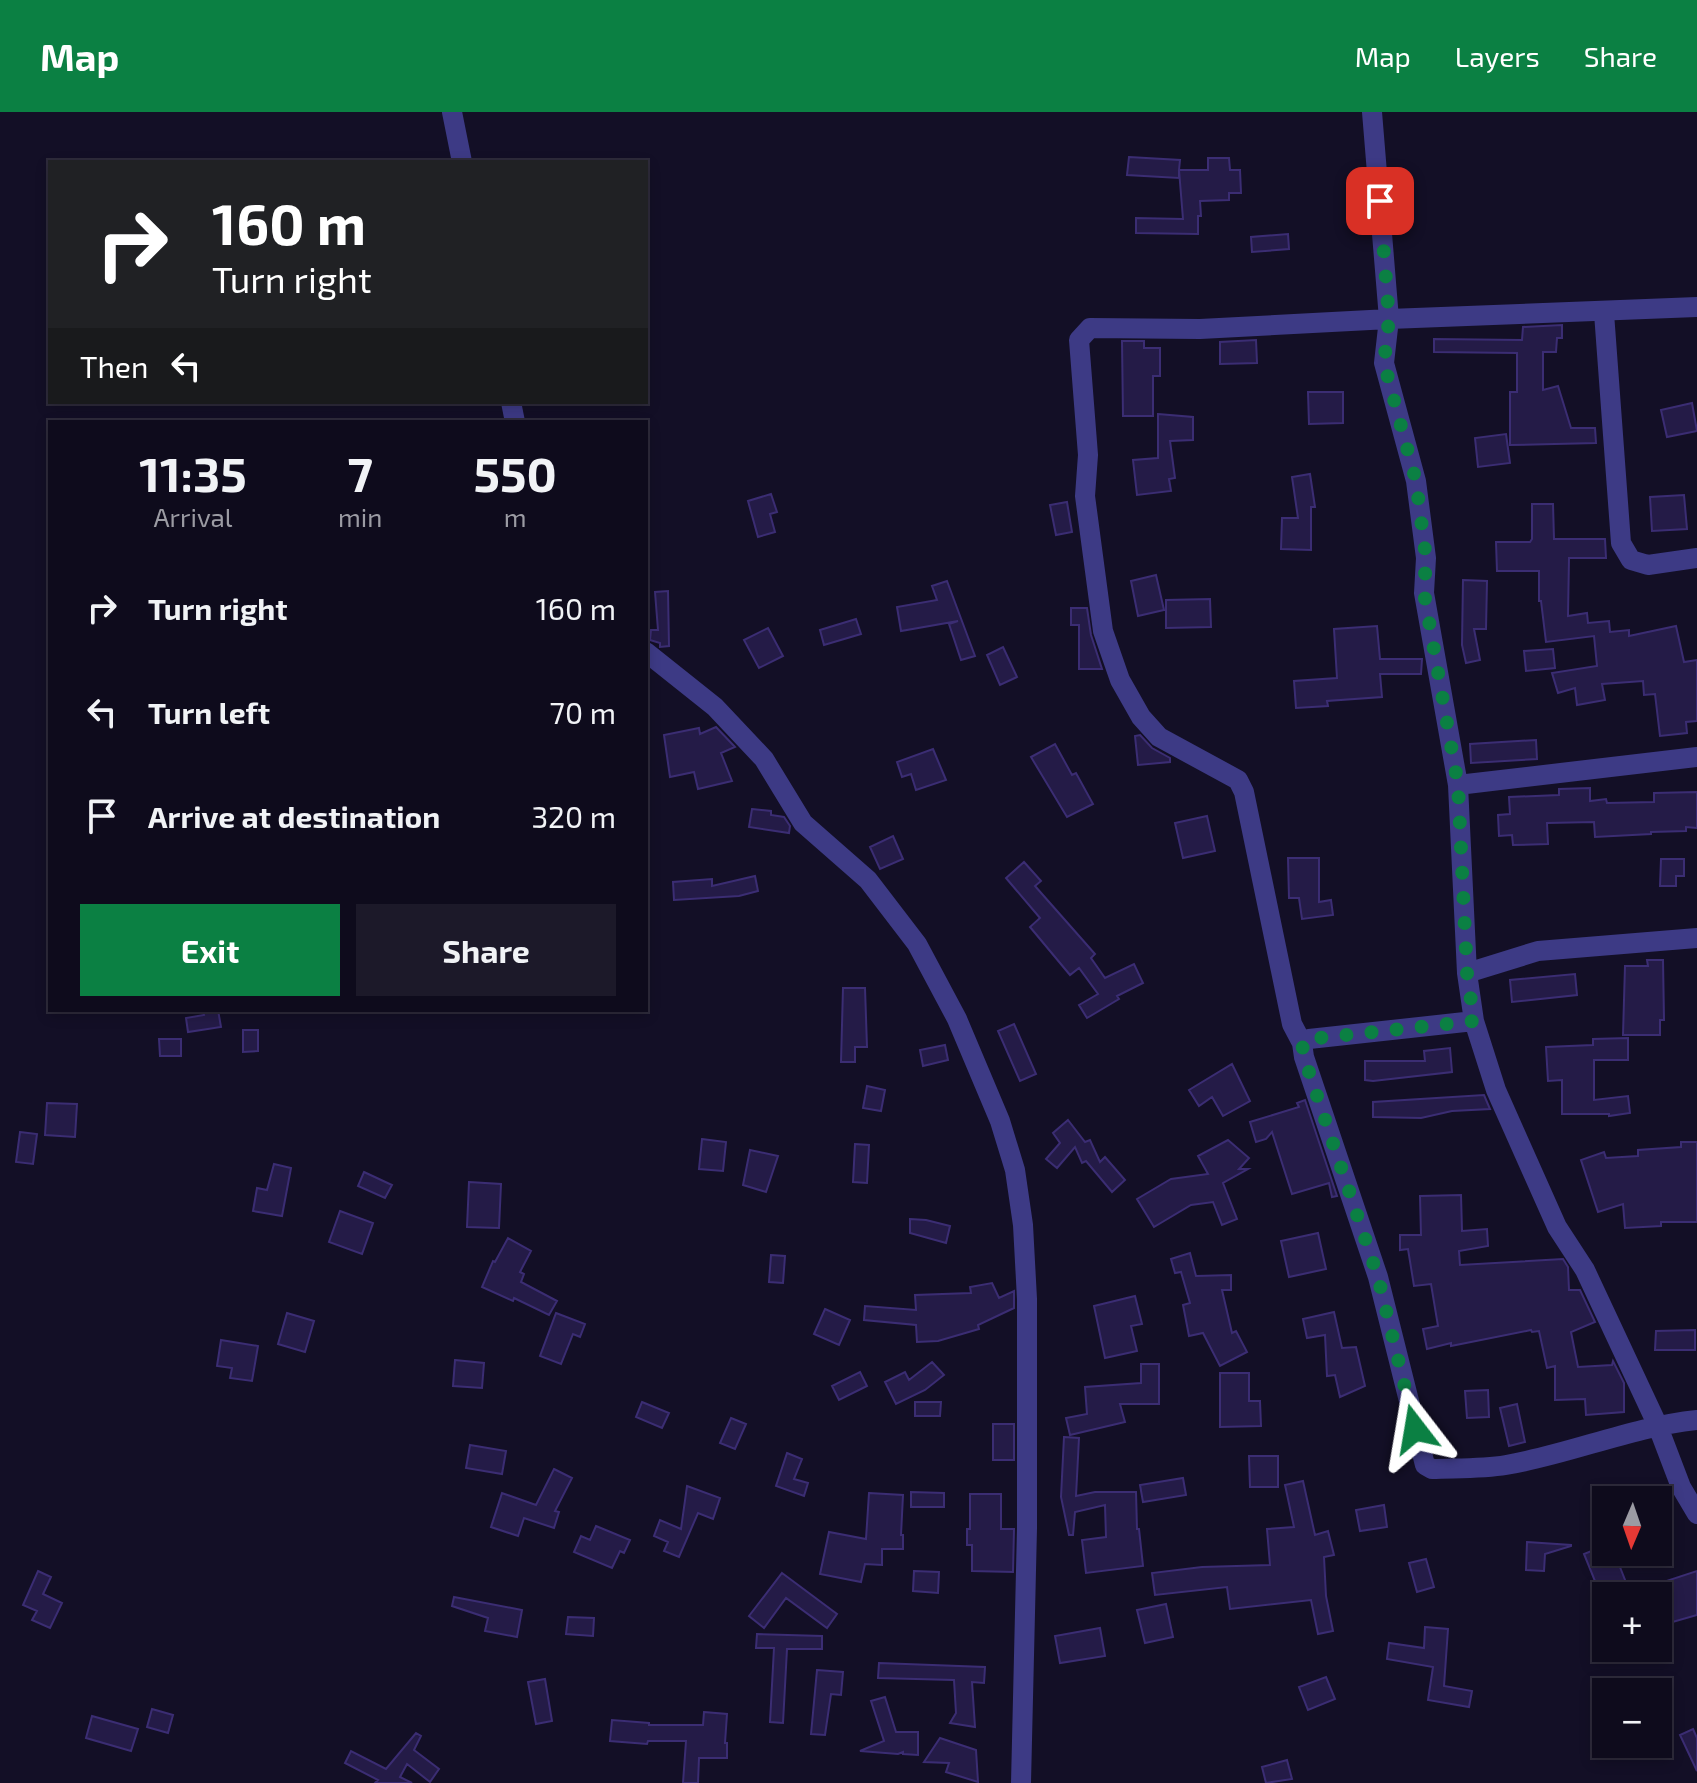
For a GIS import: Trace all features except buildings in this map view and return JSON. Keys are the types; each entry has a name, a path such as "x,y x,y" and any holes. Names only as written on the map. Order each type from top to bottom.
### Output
{"street":[{"path":"452,112 462,160"},
{"path":"1372,112 1389,319 1384,363 1416,481 1426,558 1424,593 1458,785 1467,973 1474,1021 1496,1090 1557,1227 1585,1270 1657,1424 1681,1487 1697,1514"},
{"path":"1697,307 1200,329 1090,328 1079,340 1088,455 1085,496 1103,631 1120,680 1141,717 1159,737 1238,780 1244,792 1292,1024 1302,1043 1304,1057 1378,1277 1425,1465 1432,1469 1504,1465 1566,1451 1657,1424 1697,1420"},
{"path":"1604,313 1621,543 1631,560 1648,565 1697,558"},
{"path":"648,654 715,707 764,759 803,823 868,880 917,944 957,1019 1000,1121 1015,1170 1023,1225 1027,1299 1027,1528 1021,1783"},
{"path":"1458,785 1697,757"},
{"path":"1467,973 1538,951 1697,938"},
{"path":"1302,1043 1309,1039 1474,1021"}],"route":[{"path":"1380,201 1389,319 1384,363 1416,481 1426,558 1424,593 1458,785 1467,973 1474,1021 1309,1039 1302,1043 1304,1057 1378,1277 1415,1429"}]}
